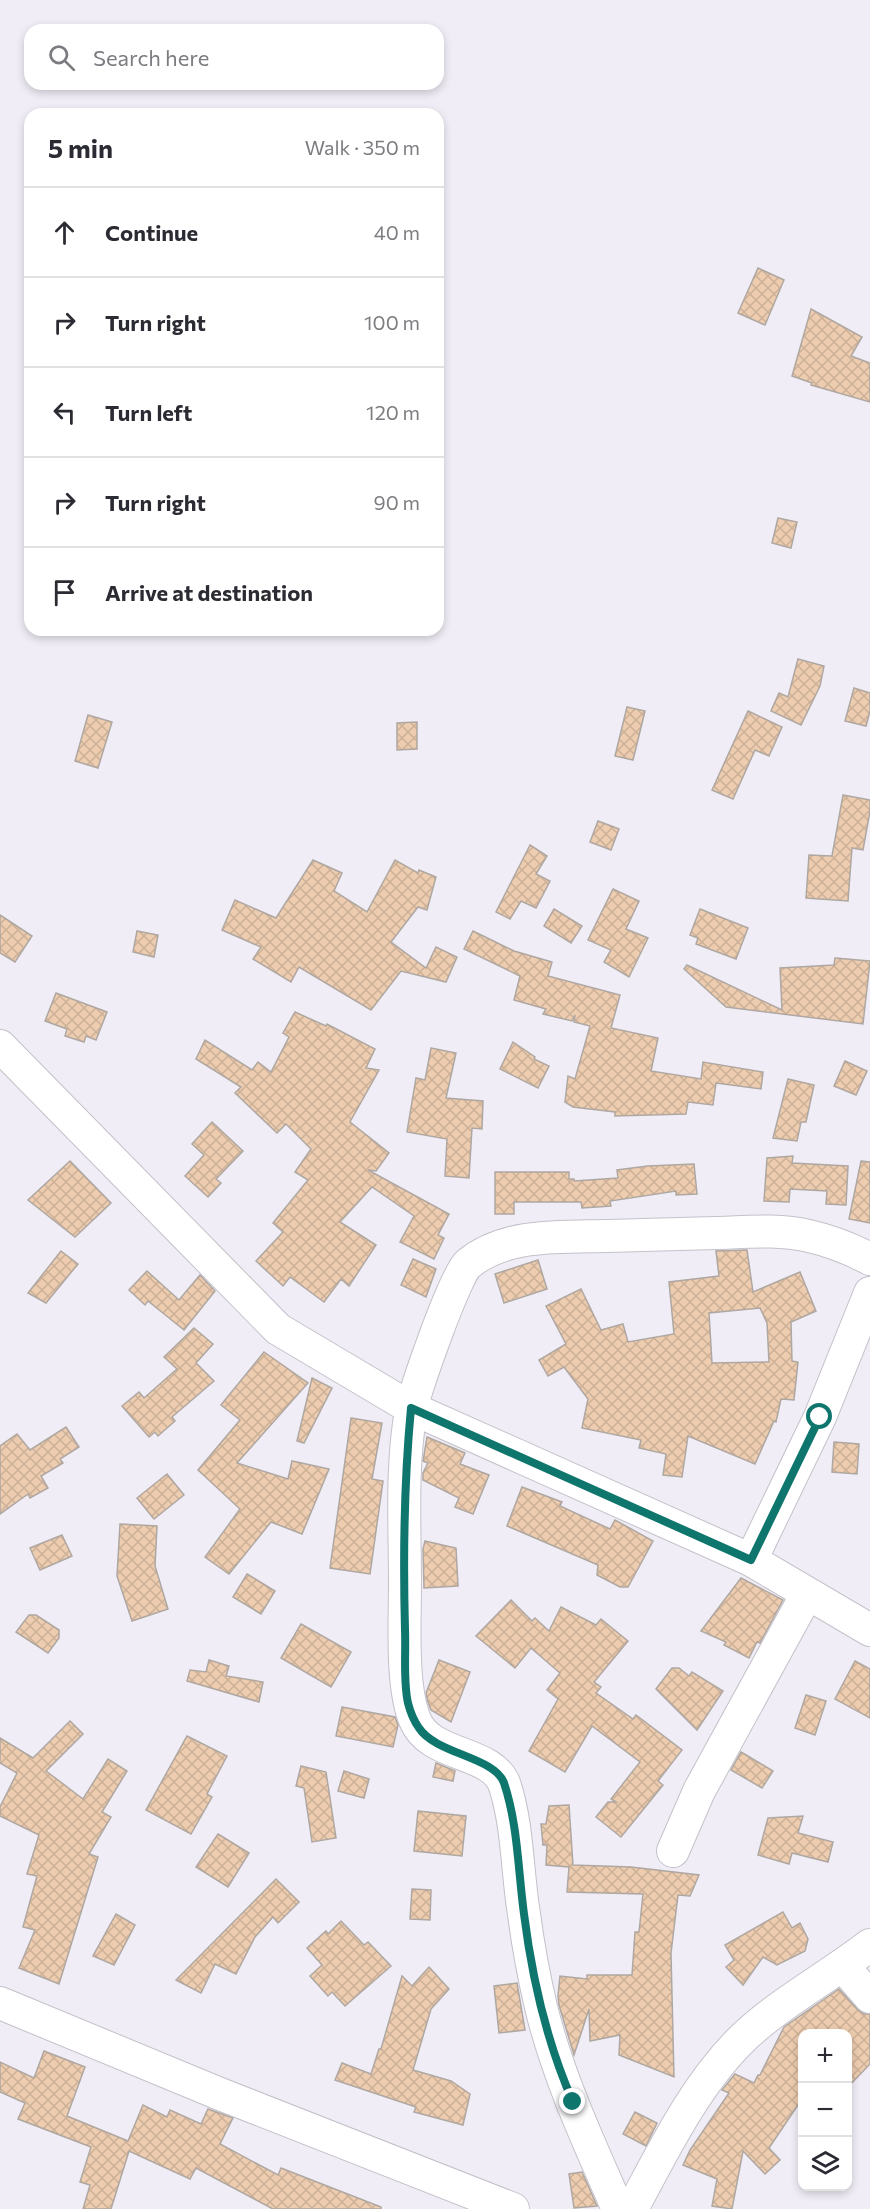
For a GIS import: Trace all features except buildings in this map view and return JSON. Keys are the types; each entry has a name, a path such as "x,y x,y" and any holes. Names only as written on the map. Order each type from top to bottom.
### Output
{"street":[{"path":"0,1046 278,1329 411,1408 751,1560 870,1630"},
{"path":"618,2209 560,2072 540,2005 524,1915 511,1808 503,1780 488,1767 425,1737 417,1726 408,1703 405,1511 406,1455 411,1408 451,1294 464,1267 485,1252 515,1242 557,1238 767,1231 808,1236 847,1247 870,1259"},
{"path":"751,1560 820,1417 870,1293"},
{"path":"673,1851 699,1791 807,1594"},
{"path":"632,2209 667,2143 712,2073 745,2037 870,1945"},
{"path":"843,1966 870,1996"},
{"path":"0,2003 220,2094 513,2209"}],"route":[{"path":"573,2102 560,2072 540,2005 524,1915 511,1808 503,1780 488,1767 425,1737 417,1726 408,1703 405,1511 406,1455 411,1408 751,1560 820,1417"}]}
